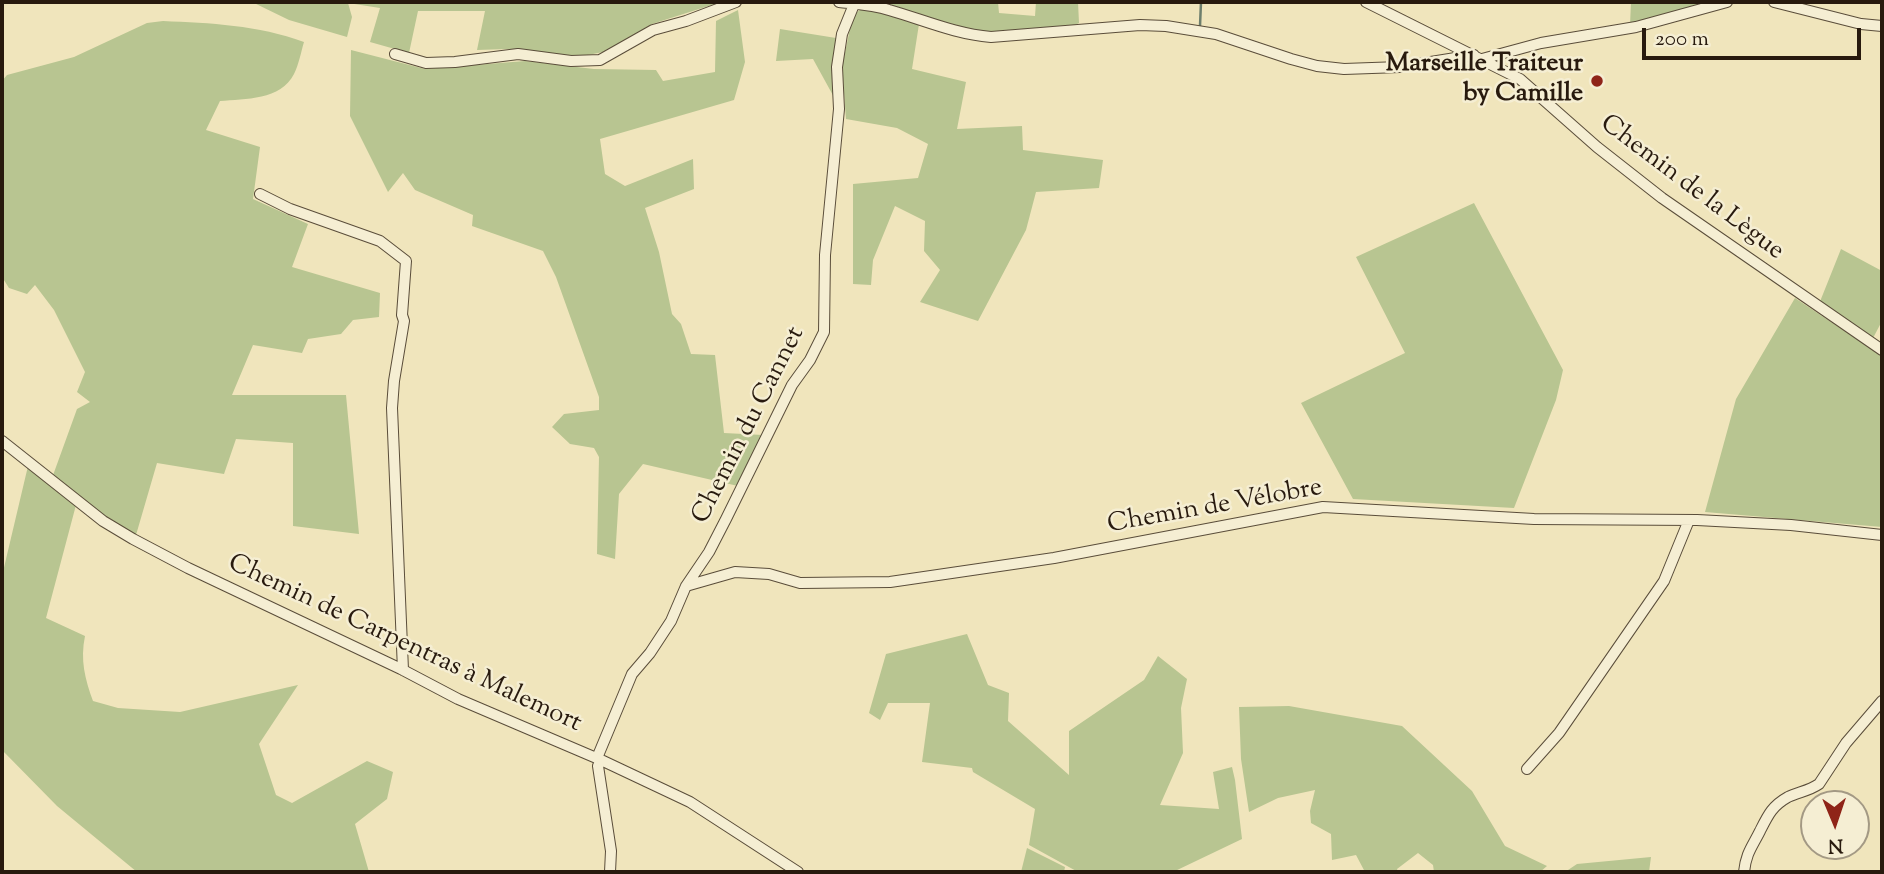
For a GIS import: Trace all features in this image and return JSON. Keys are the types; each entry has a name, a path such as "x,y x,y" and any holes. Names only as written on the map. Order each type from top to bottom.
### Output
{"street":[{"path":"394,54 426,62 455,62 518,54 571,61 600,60 653,30 736,2"},
{"path":"839,2 885,8 971,36 991,37 1140,25 1191,29 1236,39 1317,66 1344,69 1401,67 1478,57 1636,27 1727,2"},
{"name":"Chemin de la Lègue","path":"1366,2 1520,79 1597,147 1662,198 1882,350"},
{"path":"1774,2 1861,24 1882,26"},
{"name":"Chemin du Cannet","path":"599,759 632,674 671,621 686,586 709,552 792,385 824,332 825,255 839,109 837,67 842,34 855,3"},
{"path":"260,194 290,209 380,241 405,261 404,321 392,408 403,670"},
{"name":"Chemin de Carpentras à Malemort","path":"2,441 103,521 133,539 487,713 599,759 690,802 798,872"},
{"name":"Chemin de Vélobre","path":"686,586 734,572 769,574 800,583 890,582 1067,556 1323,507 1429,515 1689,520 1791,525 1882,535"},
{"path":"1527,769 1559,733 1664,581 1689,520"},
{"path":"1745,872 1751,844 1773,807 1792,795 1813,789 1819,784 1846,743 1882,701"},
{"path":"599,759 611,851 610,872"}],"green space":[{"path":"252,2 721,2 652,24 608,51 578,57 507,49 477,50 485,11 418,11 409,53 370,42 380,8 348,3 352,17 347,37 289,20"},
{"path":"871,2 998,2 999,13 1035,16 1036,2 1078,2 1079,23 1065,30 993,35 947,27"},
{"path":"1631,2 1718,2 1630,25"},
{"path":"866,7 919,24 912,69 966,82 957,129 1022,126 1023,150 1103,160 1099,188 1036,192 1026,230 978,321 920,302 940,270 924,251 925,221 895,206 873,260 871,285 853,284 853,184 918,178 928,144 897,128 846,119 842,67 853,14"},
{"path":"738,10 745,62 734,100 600,139 605,174 625,186 693,159 694,189 645,208 659,252 672,314 681,324 691,354 715,355 724,433 763,435 738,486 643,464 619,494 615,559 597,554 599,457 594,448 570,444 552,427 564,414 599,410 599,397 556,277 543,251 472,226 473,215 415,190 403,173 388,192 350,116 351,50 425,69 525,61 594,69 656,70 663,81 715,72 716,21"},
{"path":"163,21 252,28 304,42 296,70 288,83 262,96 220,101 206,130 260,147 253,199 308,224 292,267 380,293 379,317 353,320 341,334 308,339 302,353 253,345 232,395 346,395 359,534 293,526 293,443 236,439 224,474 157,463 136,535 97,513 52,478 77,409 90,402 77,392 85,372 54,310 35,285 27,294 9,288 2,277 2,81 7,75 74,57 147,23"},
{"path":"780,29 836,38 835,99 813,59 776,61"},
{"path":"1474,203 1563,370 1556,400 1514,508 1353,499 1301,403 1405,353 1356,257"},
{"path":"1841,249 1882,271 1882,321 1872,340 1819,304"},
{"path":"1795,298 1882,356 1882,527 1705,512 1736,399"},
{"path":"28,466 76,505 46,618 85,636 84,669 93,701 118,708 180,712 298,685 259,744 276,795 292,803 367,761 393,772 387,799 355,824 369,872 137,872 57,806 2,750 2,576"},
{"path":"967,634 988,685 1009,693 1008,721 1069,775 1069,731 1144,680 1158,656 1187,679 1181,708 1183,753 1160,805 1219,809 1213,772 1232,767 1242,839 1173,872 1078,872 1029,845 1035,809 973,772 972,768 922,762 930,703 888,703 880,720 869,713 886,654"},
{"path":"1289,706 1402,726 1472,791 1505,846 1547,866 1540,872 1434,872 1433,865 1418,853 1397,869 1398,872 1365,872 1356,855 1332,860 1331,834 1311,823 1310,811 1315,790 1278,798 1249,812 1241,759 1239,707"},
{"path":"1027,848 1065,867 1064,872 1021,872"},
{"path":"1651,857 1649,872 1565,872 1577,864"}],"waterway":[{"path":"1200,26 1201,2"}],"place":[{"name":"Marseille Traiteur by Camille","path":"1597,81"}]}
